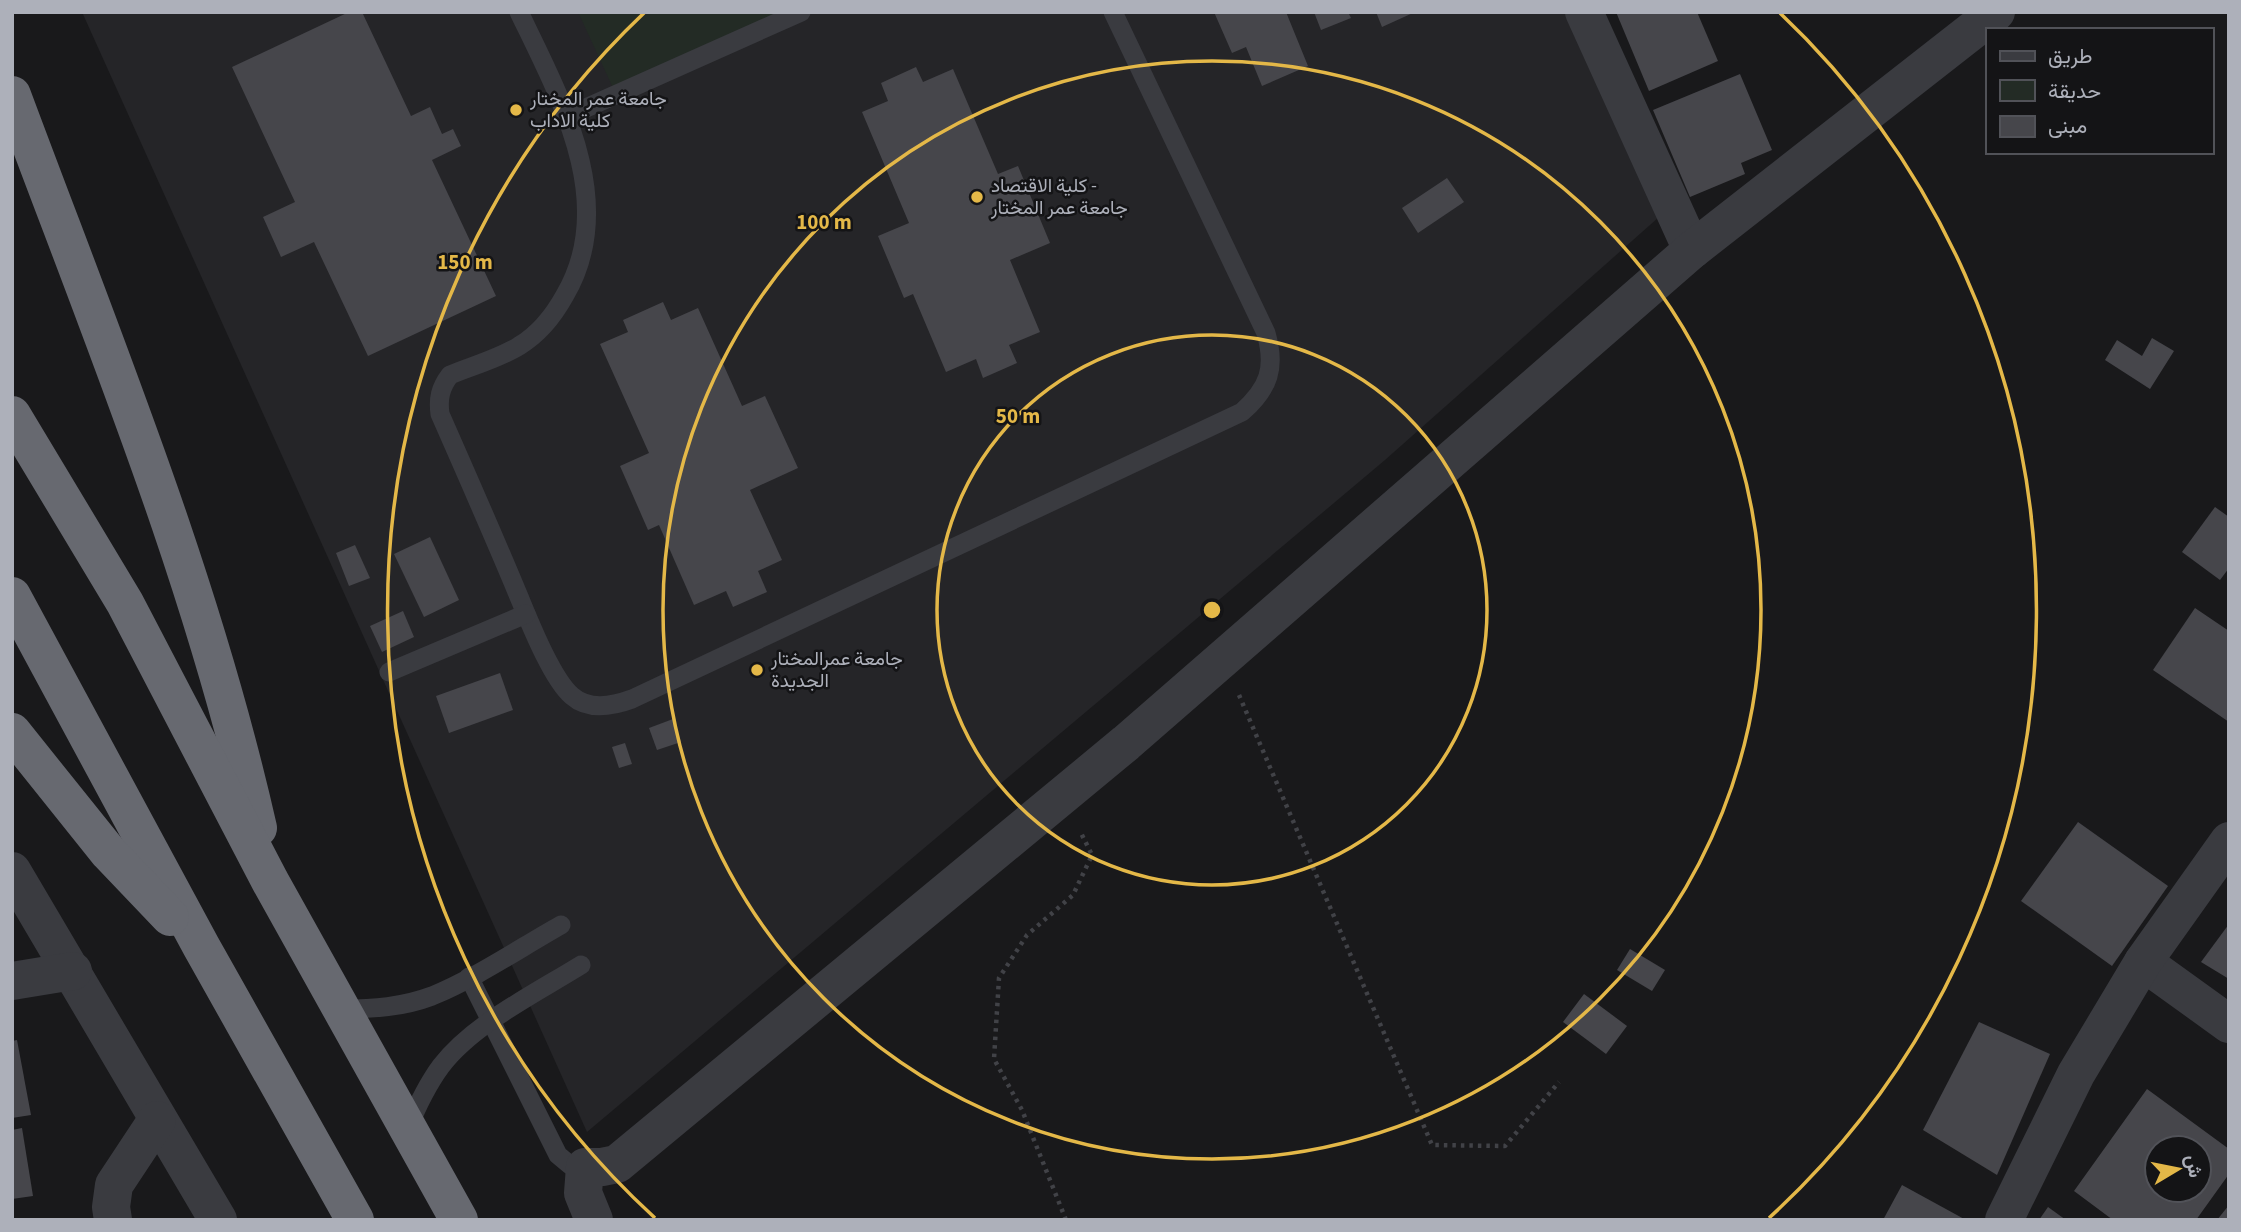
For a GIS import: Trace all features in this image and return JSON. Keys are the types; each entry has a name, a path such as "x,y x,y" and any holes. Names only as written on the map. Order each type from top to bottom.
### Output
{"highway":[{"path":"12,95 178,543 229,711 270,881"},
{"path":"12,415 125,603 270,881 459,1220"},
{"path":"12,596 201,946 355,1220"},
{"path":"12,733 109,853 201,946"}],"street":[{"path":"1584,12 1692,250"},
{"path":"594,1220 583,1193 585,1167 617,1164 1064,795 1692,250 1996,12"},
{"path":"2004,1220 2077,1074 2143,962 2229,841"},
{"path":"12,872 218,1220"},
{"path":"2143,962 2229,1024"},
{"path":"12,981 73,971"},
{"path":"113,1220 111,1207 114,1185 157,1120"}],"lane":[{"path":"519,12 568,116 587,201 582,257 558,308 540,329 518,347 450,375 444,383 439,404 440,414 526,614 559,680 573,697 592,705 613,706 1242,412 1266,385 1271,368 1271,350 1266,333 1113,12"},
{"path":"568,116 800,12"},
{"path":"389,672 526,614"},
{"path":"342,1009 387,1007 431,996 561,925"},
{"path":"408,1128 441,1065 475,1032 581,965"},
{"path":"469,977 558,1155 570,1165 585,1167"}],"path":[{"path":"1223,659 1432,1145 1505,1146 1559,1082"},
{"path":"1064,795 1092,855 1073,895 1027,935 999,978 994,1059 1022,1110 1066,1220"}],"shaded area":[{"name":"جامعة عمرالمختار الجديدة","path":"82,12 1570,12 1659,217 1385,460 587,1132"}],"green space":[{"path":"578,12 780,12 614,90"}],"building":[{"path":"349,12 362,12 411,116 430,107 442,134 453,129 461,146 432,160 496,296 368,356 314,242 281,257 263,217 295,202 232,67"},
{"path":"1214,12 1286,12 1308,66 1262,86 1246,47 1232,53"},
{"path":"1314,12 1348,12 1351,18 1321,30"},
{"path":"1376,12 1415,12 1382,27"},
{"path":"1616,12 1697,12 1718,61 1649,91"},
{"path":"916,67 923,82 953,69 998,174 1018,166 1050,243 1010,260 1040,332 1009,345 1017,363 983,378 976,359 946,372 913,294 904,298 878,236 909,223 862,112 888,101 881,83"},
{"path":"1740,74 1772,150 1741,163 1745,174 1690,197 1653,110"},
{"path":"1447,178 1464,202 1418,233 1402,208"},
{"path":"663,302 671,320 698,308 742,406 765,396 798,468 750,490 782,560 758,571 767,592 733,607 726,591 694,605 659,525 648,530 620,466 649,453 600,344 628,332 623,320"},
{"path":"2152,338 2174,351 2150,389 2105,360 2117,340 2142,356"},
{"path":"2215,507 2229,517 2229,568 2220,580 2182,552"},
{"path":"430,537 459,600 424,617 394,554"},
{"path":"355,545 370,578 349,586 336,553"},
{"path":"2195,608 2229,631 2229,722 2153,670"},
{"path":"403,611 414,637 382,652 370,626"},
{"path":"500,673 513,710 449,733 436,696"},
{"path":"673,719 681,742 657,750 649,728"},
{"path":"625,743 632,764 619,768 612,747"},
{"path":"2078,822 2168,886 2112,966 2021,901"},
{"path":"2229,924 2229,979 2201,962"},
{"path":"1630,949 1665,970 1652,991 1617,970"},
{"path":"1584,994 1627,1026 1606,1054 1563,1022"},
{"path":"1979,1022 2050,1054 1997,1175 1923,1130"},
{"path":"17,1040 31,1115 12,1118 12,1041"},
{"path":"2147,1089 2208,1134 2143,1134 2143,1204 2207,1204 2196,1220 2113,1220 2074,1191"},
{"path":"22,1128 33,1196 12,1199 12,1130"},
{"path":"2213,1137 2229,1149 2229,1174 2213,1196"},
{"path":"1902,1185 1966,1220 1883,1220"},
{"path":"2229,1205 2229,1220 2217,1220"},
{"path":"2048,1207 2066,1220 2039,1220"}],"place":[{"name":"جامعة عمر المختار كلية الاداب","path":"516,110"},
{"name":"كلية الاقتصاد - جامعة عمر المختار","path":"977,197"},
{"name":"جامعة عمرالمختار الجديدة","path":"757,670"}]}
